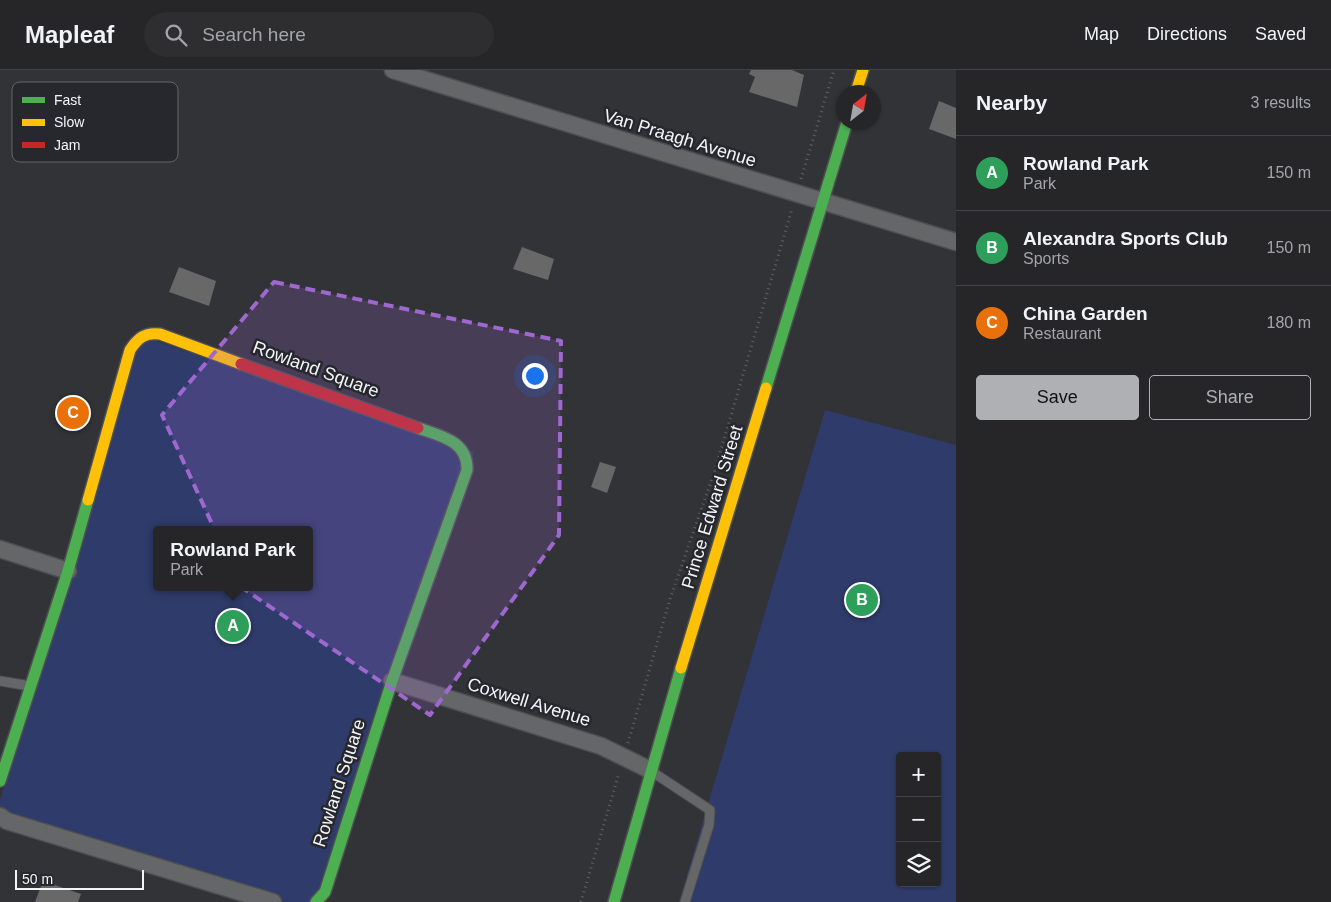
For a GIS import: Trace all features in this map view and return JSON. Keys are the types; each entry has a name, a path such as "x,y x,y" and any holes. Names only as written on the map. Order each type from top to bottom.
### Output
{"street":[{"name":"Van Praagh Avenue","path":"393,70 956,242"},
{"path":"858,85 863,70"},
{"name":"Prince Edward Street","path":"614,902 650,770 845,130"},
{"name":"Rowland Square","path":"0,781 68,571 130,350 142,335 149,332 160,334 452,440 465,452 468,458 467,470 392,681 325,892 316,902"},
{"path":"0,549 68,571"},
{"name":"Coxwell Avenue","path":"392,681 601,746 650,770"},
{"path":"0,816 7,821 273,902"}],"lane":[{"path":"0,681 30,686"},
{"path":"650,770 710,810 709,825 685,902"}],"path":[{"path":"581,902 670,599 714,473 834,70"}],"highlighted area":[{"path":"274,282 561,341 559,535 430,715 241,587 162,415"}],"shaded area":[{"path":"139,335 474,452 317,902 286,902 0,817 0,800"},
{"path":"825,410 956,445 956,902 679,902"}],"building":[{"path":"751,70 792,70 804,75 797,107 749,92 755,77 749,74"},
{"path":"939,101 956,108 956,139 929,129"},
{"path":"522,247 554,259 548,280 513,269"},
{"path":"179,267 216,281 209,306 169,292"},
{"path":"600,462 616,467 607,493 591,487"},
{"path":"43,881 81,894 78,902 35,902"}],"traffic: fast":[{"path":"766,388 845,130"},
{"path":"316,902 325,892 392,681 467,470 466,460 458,446 444,437 418,428"},
{"path":"0,781 68,571 88,500"},
{"path":"614,902 681,668"}],"traffic: slow":[{"path":"858,85 863,70"},
{"path":"88,500 130,350 139,339 150,334 160,334 241,364"},
{"path":"681,668 766,388"}],"traffic: jam":[{"path":"241,364 418,428"}],"place":[{"name":"China Garden","path":"73,413"},
{"name":"Alexandra Sports Club","path":"862,600"},
{"name":"Rowland Park","path":"233,626"}]}
